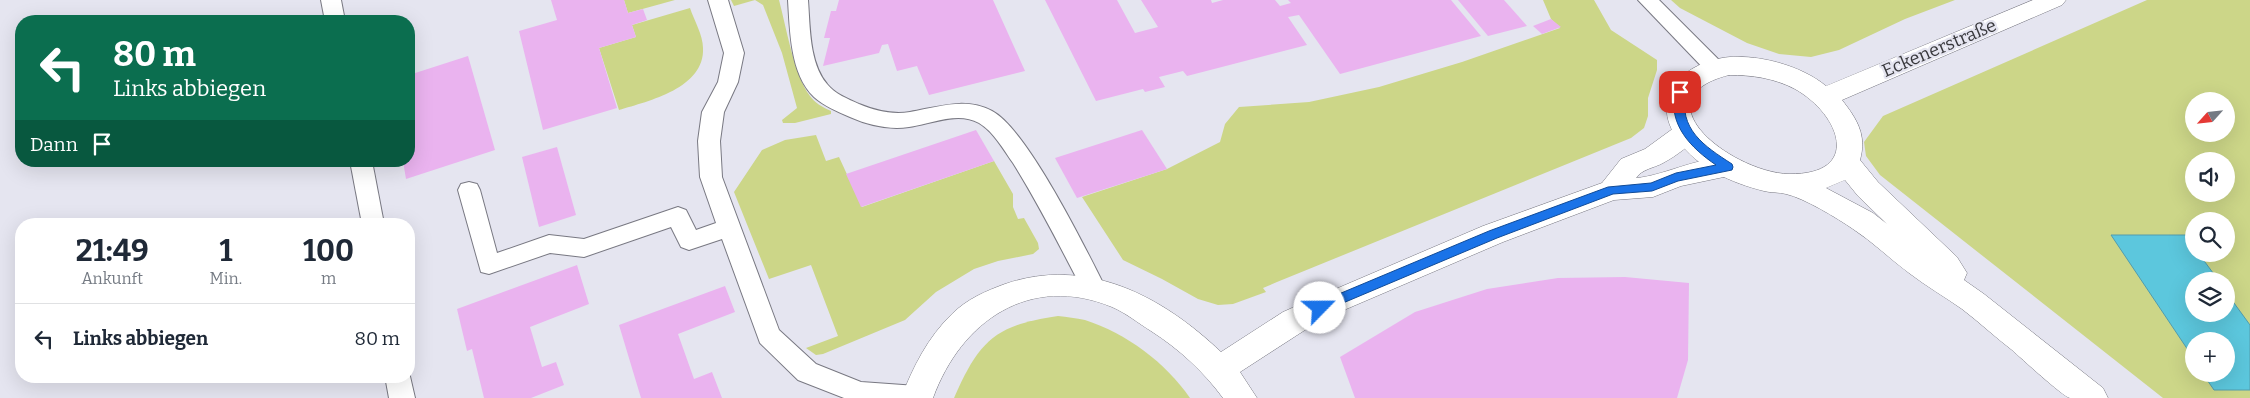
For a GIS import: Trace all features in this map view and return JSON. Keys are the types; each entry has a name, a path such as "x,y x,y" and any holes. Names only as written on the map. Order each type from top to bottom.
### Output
{"main road":[{"name":"Eckenerstraße","path":"1824,97 2054,0"},
{"path":"1788,184 1810,182 1829,176 1846,162 1852,142 1849,130 1844,119 1824,97 1811,87 1779,73 1745,66 1715,68 1700,74 1688,82 1680,92 1679,112 1687,132 1704,151 1728,167 1757,179 1788,184 1828,201 1863,221 1921,266 1974,302 2092,398"},
{"path":"1612,190 1630,166 1654,156 1687,132"},
{"path":"1846,162 1874,195 1947,264 1974,302"},
{"path":"1220,369 1294,321 1320,308 1493,234 1612,190 1652,187 1676,177 1728,167"},
{"path":"917,397 930,367 947,341 965,320 989,304 1011,294 1034,288 1075,286 1094,289 1126,300 1188,339 1220,369 1241,398"}],"lane":[{"path":"331,0 334,15"},
{"path":"718,0 734,52 728,82 713,112 709,141 712,177 769,336 808,372 860,393 917,397"},
{"path":"798,0 800,35 809,69 819,89 839,104 864,116 883,120 911,119 944,111 966,111 985,117 1000,129 1045,196 1094,289"},
{"path":"1648,0 1715,68"},
{"path":"362,167 372,218"},
{"path":"469,190 489,265 549,244 584,248 678,216 689,241 730,228"},
{"path":"399,383 402,398"}],"green space":[{"path":"624,0 675,0 628,13"},
{"path":"731,0 755,0 734,6"},
{"path":"755,0 779,0 795,63 804,87 814,101 831,111 831,114 795,123 783,123 782,120 797,108 782,53 763,5"},
{"path":"1543,0 1594,0 1611,30 1657,60 1657,70 1648,98 1648,116 1644,128 1631,138 1277,282 1263,288 1266,292 1233,304 1218,305 1198,299 1123,260 1082,197 1167,169 1220,142 1225,124 1239,107 1309,102 1379,87 1462,62 1560,28 1551,19"},
{"path":"1671,0 1955,0 1905,19 1839,50 1811,57 1779,54 1747,43 1680,8"},
{"path":"2147,0 2250,0 2250,398 2163,398 1880,175 1866,156 1864,142 1883,116"},
{"path":"690,8 703,43 701,62 695,73 673,91 619,110 599,48 636,37 632,25"},
{"path":"816,135 826,161 839,157 862,207 994,161 1013,194 1013,207 1018,219 1024,218 1038,243 1039,249 1033,254 998,261 974,269 936,292 905,320 823,354 816,355 806,348 838,336 811,265 769,279 734,192 762,150 785,140"},
{"path":"1058,316 1085,320 1130,341 1157,361 1190,398 954,398 972,362 981,349 992,339 1004,331 1019,325"}],"water":[{"path":"2111,235 2185,235 2185,262 2205,262 2212,272 2185,272 2185,322 2235,322 2235,304 2250,325 2250,390 2214,390 2208,382 2235,382 2235,332 2185,332 2185,346"}],"building":[{"path":"551,0 624,0 628,13 643,9 647,20 632,25 636,37 599,48 617,108 543,130 519,31 557,20"},
{"path":"839,0 993,0 1025,71 929,95 917,66 897,71 888,44 882,45 879,53 823,66 830,38 824,38 831,11 836,11"},
{"path":"1045,0 1117,0 1135,33 1158,27 1141,0 1211,0 1212,3 1223,0 1275,0 1280,6 1291,3 1288,0 1451,0 1481,36 1340,74 1299,15 1288,17 1307,45 1187,76 1183,71 1159,77 1165,87 1145,92 1143,89 1096,101"},
{"path":"1458,0 1504,0 1527,26 1488,36"},
{"path":"1551,19 1561,27 1542,34 1533,26"},
{"path":"468,56 495,150 406,179 404,167 415,167 415,73"},
{"path":"976,130 994,161 861,207 846,174"},
{"path":"1142,130 1167,169 1077,198 1055,158"},
{"path":"557,147 576,215 539,227 522,157"},
{"path":"577,265 589,304 530,327 542,367 556,362 564,385 531,398 484,398 472,349 467,351 457,309"},
{"path":"1625,277 1689,283 1688,360 1677,398 1355,398 1340,357 1415,312 1487,289 1558,278"},
{"path":"725,286 735,312 678,334 694,379 712,372 722,398 641,398 619,325"}],"route":[{"path":"1320,308 1493,234 1612,190 1652,187 1676,177 1728,167 1714,160 1694,142 1687,132 1680,118 1678,105 1680,92"}]}
